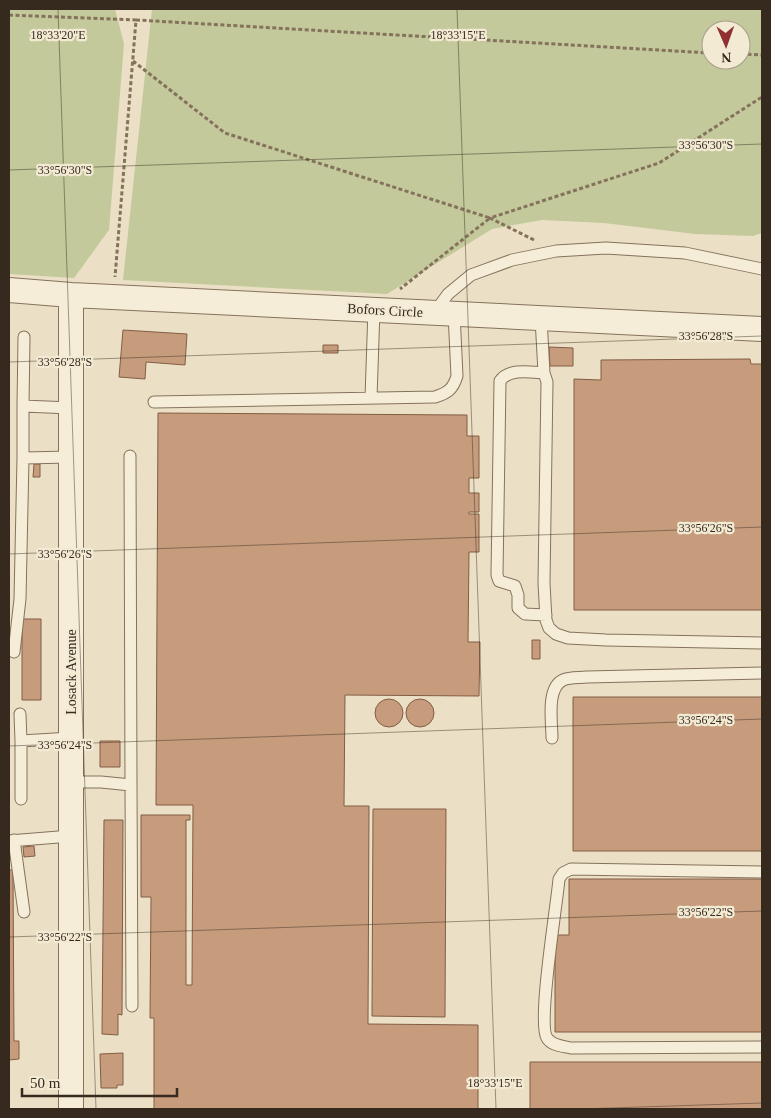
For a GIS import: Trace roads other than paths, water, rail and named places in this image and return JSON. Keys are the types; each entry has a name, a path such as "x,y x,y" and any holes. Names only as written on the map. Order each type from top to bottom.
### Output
{"street":[{"name":"Bofors Circle","path":"9,290 71,295 762,329"},
{"name":"Losack Avenue","path":"71,295 71,1109"}],"lane":[{"path":"154,402 435,397 447,393 454,385 457,376 445,313 448,294 471,275 512,260 556,251 606,248 685,253 762,269"},
{"path":"371,398 374,309"},
{"path":"541,318 547,392 544,573 546,615 549,628 556,634 568,638 762,643"},
{"path":"14,652 20,599 24,337"},
{"path":"544,372 519,372 507,375 500,381 497,575 500,581 515,586 518,595 518,608 525,614 546,615"},
{"path":"23,406 71,408"},
{"path":"130,456 132,1006"},
{"path":"23,458 71,457"},
{"path":"552,738 552,696 555,686 564,680 587,677 762,673"},
{"path":"20,714 21,799"},
{"path":"21,741 71,738"},
{"path":"71,782 101,782 131,786"},
{"path":"24,912 11,841 71,836"},
{"path":"762,872 571,869 563,872 559,879 545,988 544,1029 547,1038 554,1044 571,1048 762,1047"}]}
